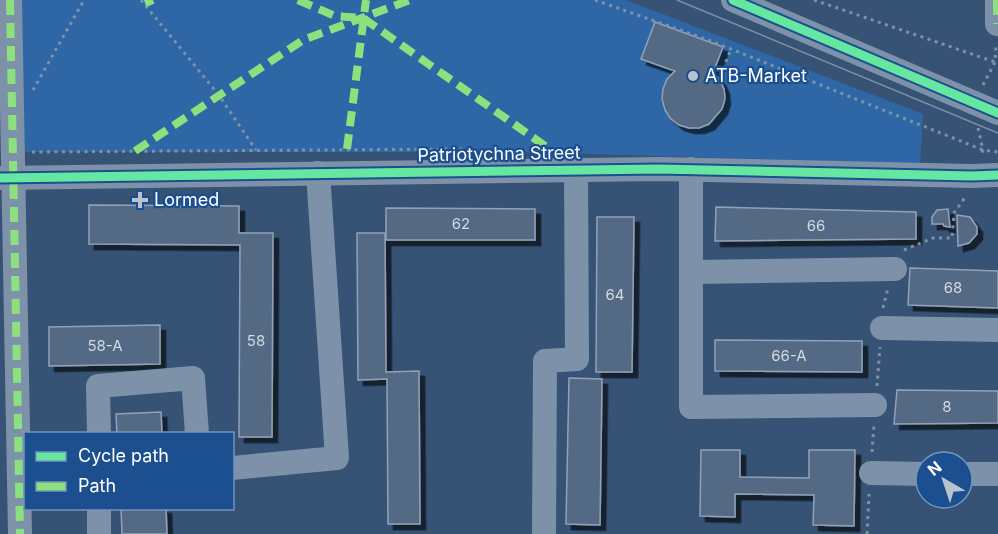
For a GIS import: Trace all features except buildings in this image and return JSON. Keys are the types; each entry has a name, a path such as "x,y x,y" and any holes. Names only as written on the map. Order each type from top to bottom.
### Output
{"street":[{"path":"10,0 12,152 6,177 20,534"},
{"path":"733,0 782,11 998,114"},
{"path":"997,0 997,24"},
{"path":"691,169 691,407 875,405"},
{"name":"Patriotychna Street","path":"6,177 691,169 998,175"},
{"path":"544,534 545,361 577,359 576,170"},
{"path":"234,468 337,458 318,173"},
{"path":"691,272 895,269"},
{"path":"882,328 998,330"},
{"path":"99,432 98,386 193,378 197,432"},
{"path":"871,473 914,474"},
{"path":"974,474 998,474"},
{"path":"99,510 99,534"}],"path":[{"path":"28,98 84,0"},
{"path":"141,0 218,94 256,150"},
{"path":"595,0 731,49 983,150 998,152"},
{"path":"814,0 997,63 974,103 983,150 972,176 971,189 954,213 952,238 933,238 902,250 884,299 867,534"},
{"path":"723,69 731,49"},
{"path":"12,152 466,149"}],"shaded area":[{"path":"19,0 626,0 923,114 920,164 520,152 21,152"}],"tram line":[{"path":"677,0 998,133"}],"marked path":[{"path":"10,0 20,534"},
{"path":"145,3 153,0"},
{"path":"298,0 335,16 363,18 548,148"},
{"path":"347,149 366,0"},
{"path":"135,151 303,40 410,0"},
{"path":"997,0 997,24"}],"cycle path":[{"path":"733,0 998,113"},
{"path":"0,178 659,169 998,175"}],"place":[{"name":"ATB-Market","path":"693,76"},
{"name":"Lormed","path":"140,200"}]}
